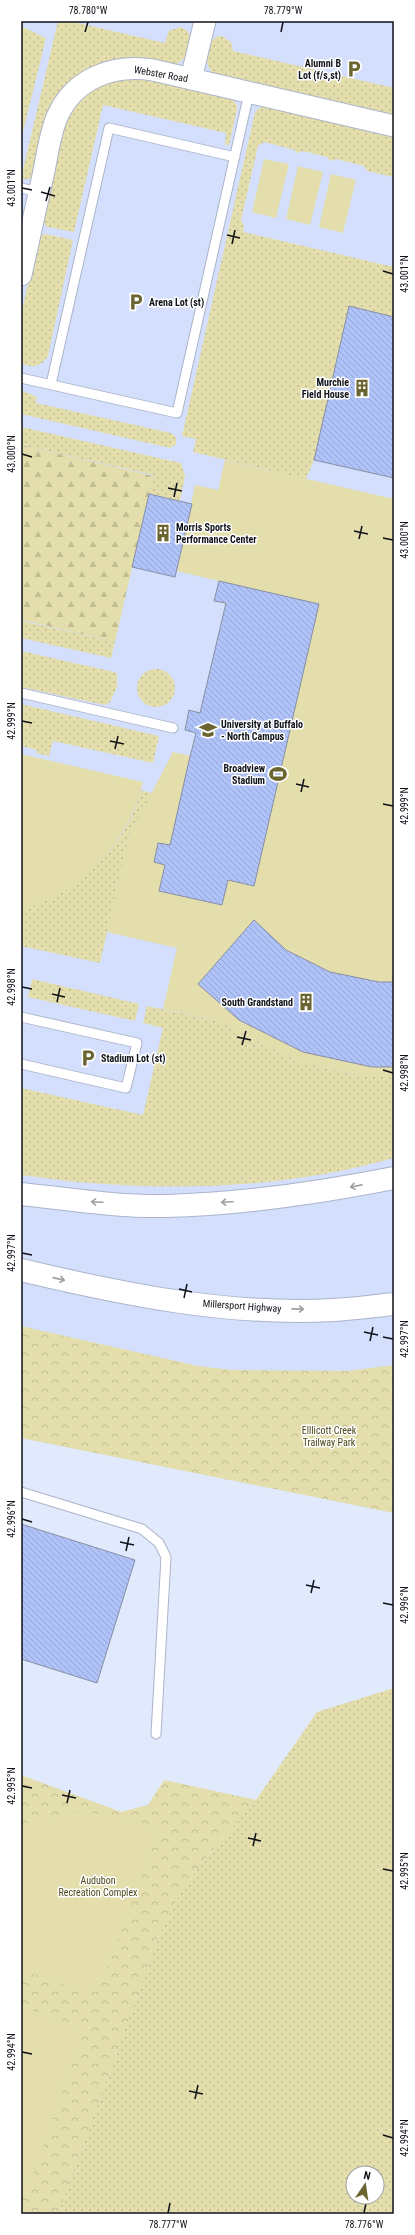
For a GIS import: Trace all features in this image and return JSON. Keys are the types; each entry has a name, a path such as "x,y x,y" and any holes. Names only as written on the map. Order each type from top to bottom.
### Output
{"main road":[{"path":"21,1194 86,1201 164,1206 253,1201 335,1190 394,1178"},
{"name":"Millersport Highway","path":"21,1270 101,1289 205,1304 263,1309 332,1310 394,1304"}],"street":[{"path":"191,79 205,21"},
{"name":"Webster Road","path":"21,275 30,190 57,117 67,101 82,85 105,72 128,68 153,70 394,126"}],"lane":[{"path":"21,378 177,413 249,93"},
{"path":"51,384 109,128 235,157"},
{"path":"21,693 173,728"},
{"path":"21,1017 136,1043 126,1088 21,1064"},
{"path":"21,1492 142,1529 159,1543 166,1558 156,1734"}],"shaded area":[{"name":"University at Buffalo - North Campus","path":"21,21 394,21 394,1513 21,1438"}],"green space":[{"path":"58,21 69,21 165,43 169,31 180,27 188,31 191,39 187,56 175,65 133,60 113,62 92,69 33,179 22,179 23,170"},
{"path":"21,26 46,38 21,140"},
{"path":"222,36 231,42 233,51 394,88 394,116 215,74 208,64 206,52 211,41"},
{"path":"129,78 147,80 233,100 237,105 237,110 229,145 225,145 226,133 103,105 74,232 48,227 42,223 65,125 70,114 76,105 90,92 107,84"},
{"path":"261,107 267,107 394,135 394,177 367,171 364,166 336,159 330,161 327,157 303,151 296,153 295,150 264,142 258,146 241,220 244,226 243,232 394,267 394,317 349,307 314,460 306,479 193,452 196,439 182,436 255,112"},
{"path":"264,159 289,164 276,218 252,212"},
{"path":"298,166 323,172 310,225 286,219"},
{"path":"331,174 356,180 343,233 319,227"},
{"path":"46,234 73,240 48,356 40,364 36,366 29,366 21,363 21,315 39,235"},
{"path":"21,390 37,397 36,403 171,433 176,437 176,444 170,448 21,414"},
{"path":"21,427 181,463 185,476 180,501 149,494 153,475 21,445"},
{"path":"21,445 153,476 115,642 26,621 21,616"},
{"name":"Broadview Stadium","path":"225,460 394,499 394,1076 362,1076 297,1061 218,1021 163,1009 177,948 107,932 129,836 173,752 190,756 196,733 185,730 189,710 200,713 226,604 214,601 219,581 177,571 195,485 218,490"},
{"path":"21,616 26,622 115,642 111,658 21,638"},
{"path":"21,651 114,672 117,674 117,687 110,702 105,705 21,687"},
{"path":"156,669 169,675 175,688 169,701 156,707 143,701 137,688 143,675"},
{"path":"21,704 159,736 153,763 53,741 49,756 36,753 37,750 21,746"},
{"path":"21,754 143,782 136,804 126,825 114,845 100,862 83,878 64,891 43,902 21,910"},
{"path":"141,790 152,793 129,836 100,963 21,946 21,910 62,892 80,880 97,865 124,831 134,811"},
{"path":"32,979 139,1004 135,1021 28,997"},
{"path":"147,1006 218,1021 297,1061 362,1076 394,1076 394,1158 303,1178 209,1186 114,1185 21,1175 21,1088 143,1115 163,1028 143,1023"},
{"name":"Elllicott Creek Trailway Park","path":"21,1326 198,1366 232,1370 348,1371 394,1365 394,1513 21,1438"},
{"path":"394,1688 394,2214 58,2214 159,1935 179,1896 200,1865 256,1800 317,1712"},
{"name":"Audubon Recreation Complex","path":"21,1775 121,1812 148,1805 164,1780 256,1800 200,1865 179,1896 159,1935 58,2214 32,2214 21,2212"},
{"path":"75,1812 118,1817 159,1829 99,1989 87,1993 21,1969 21,1826 33,1821"},
{"path":"21,2006 77,2027 82,2037 25,2197 21,2195"}],"building":[{"name":"Murchie Field House","path":"349,306 394,317 394,478 314,460"},
{"name":"Morris Sports Performance Center","path":"149,494 192,504 175,577 132,567"},
{"path":"219,581 319,604 254,886 228,880 222,905 159,891 165,865 154,862 158,843 170,845 196,733 185,730 189,710 200,713 226,603 214,601"},
{"name":"South Grandstand","path":"254,920 286,950 330,972 379,982 394,982 394,1067 372,1067 303,1052 239,1020 198,984"},
{"path":"21,1524 135,1560 97,1683 21,1659"}],"place":[{"name":"Alumni B Lot (f/s,st)","path":"354,69"},
{"name":"Arena Lot (st)","path":"136,302"},
{"name":"Murchie Field House","path":"362,388"},
{"name":"Morris Sports Performance Center","path":"163,533"},
{"name":"University at Buffalo - North Campus","path":"208,730"},
{"name":"Broadview Stadium","path":"278,774"},
{"name":"South Grandstand","path":"306,1002"},
{"name":"Stadium Lot (st)","path":"88,1058"}]}
